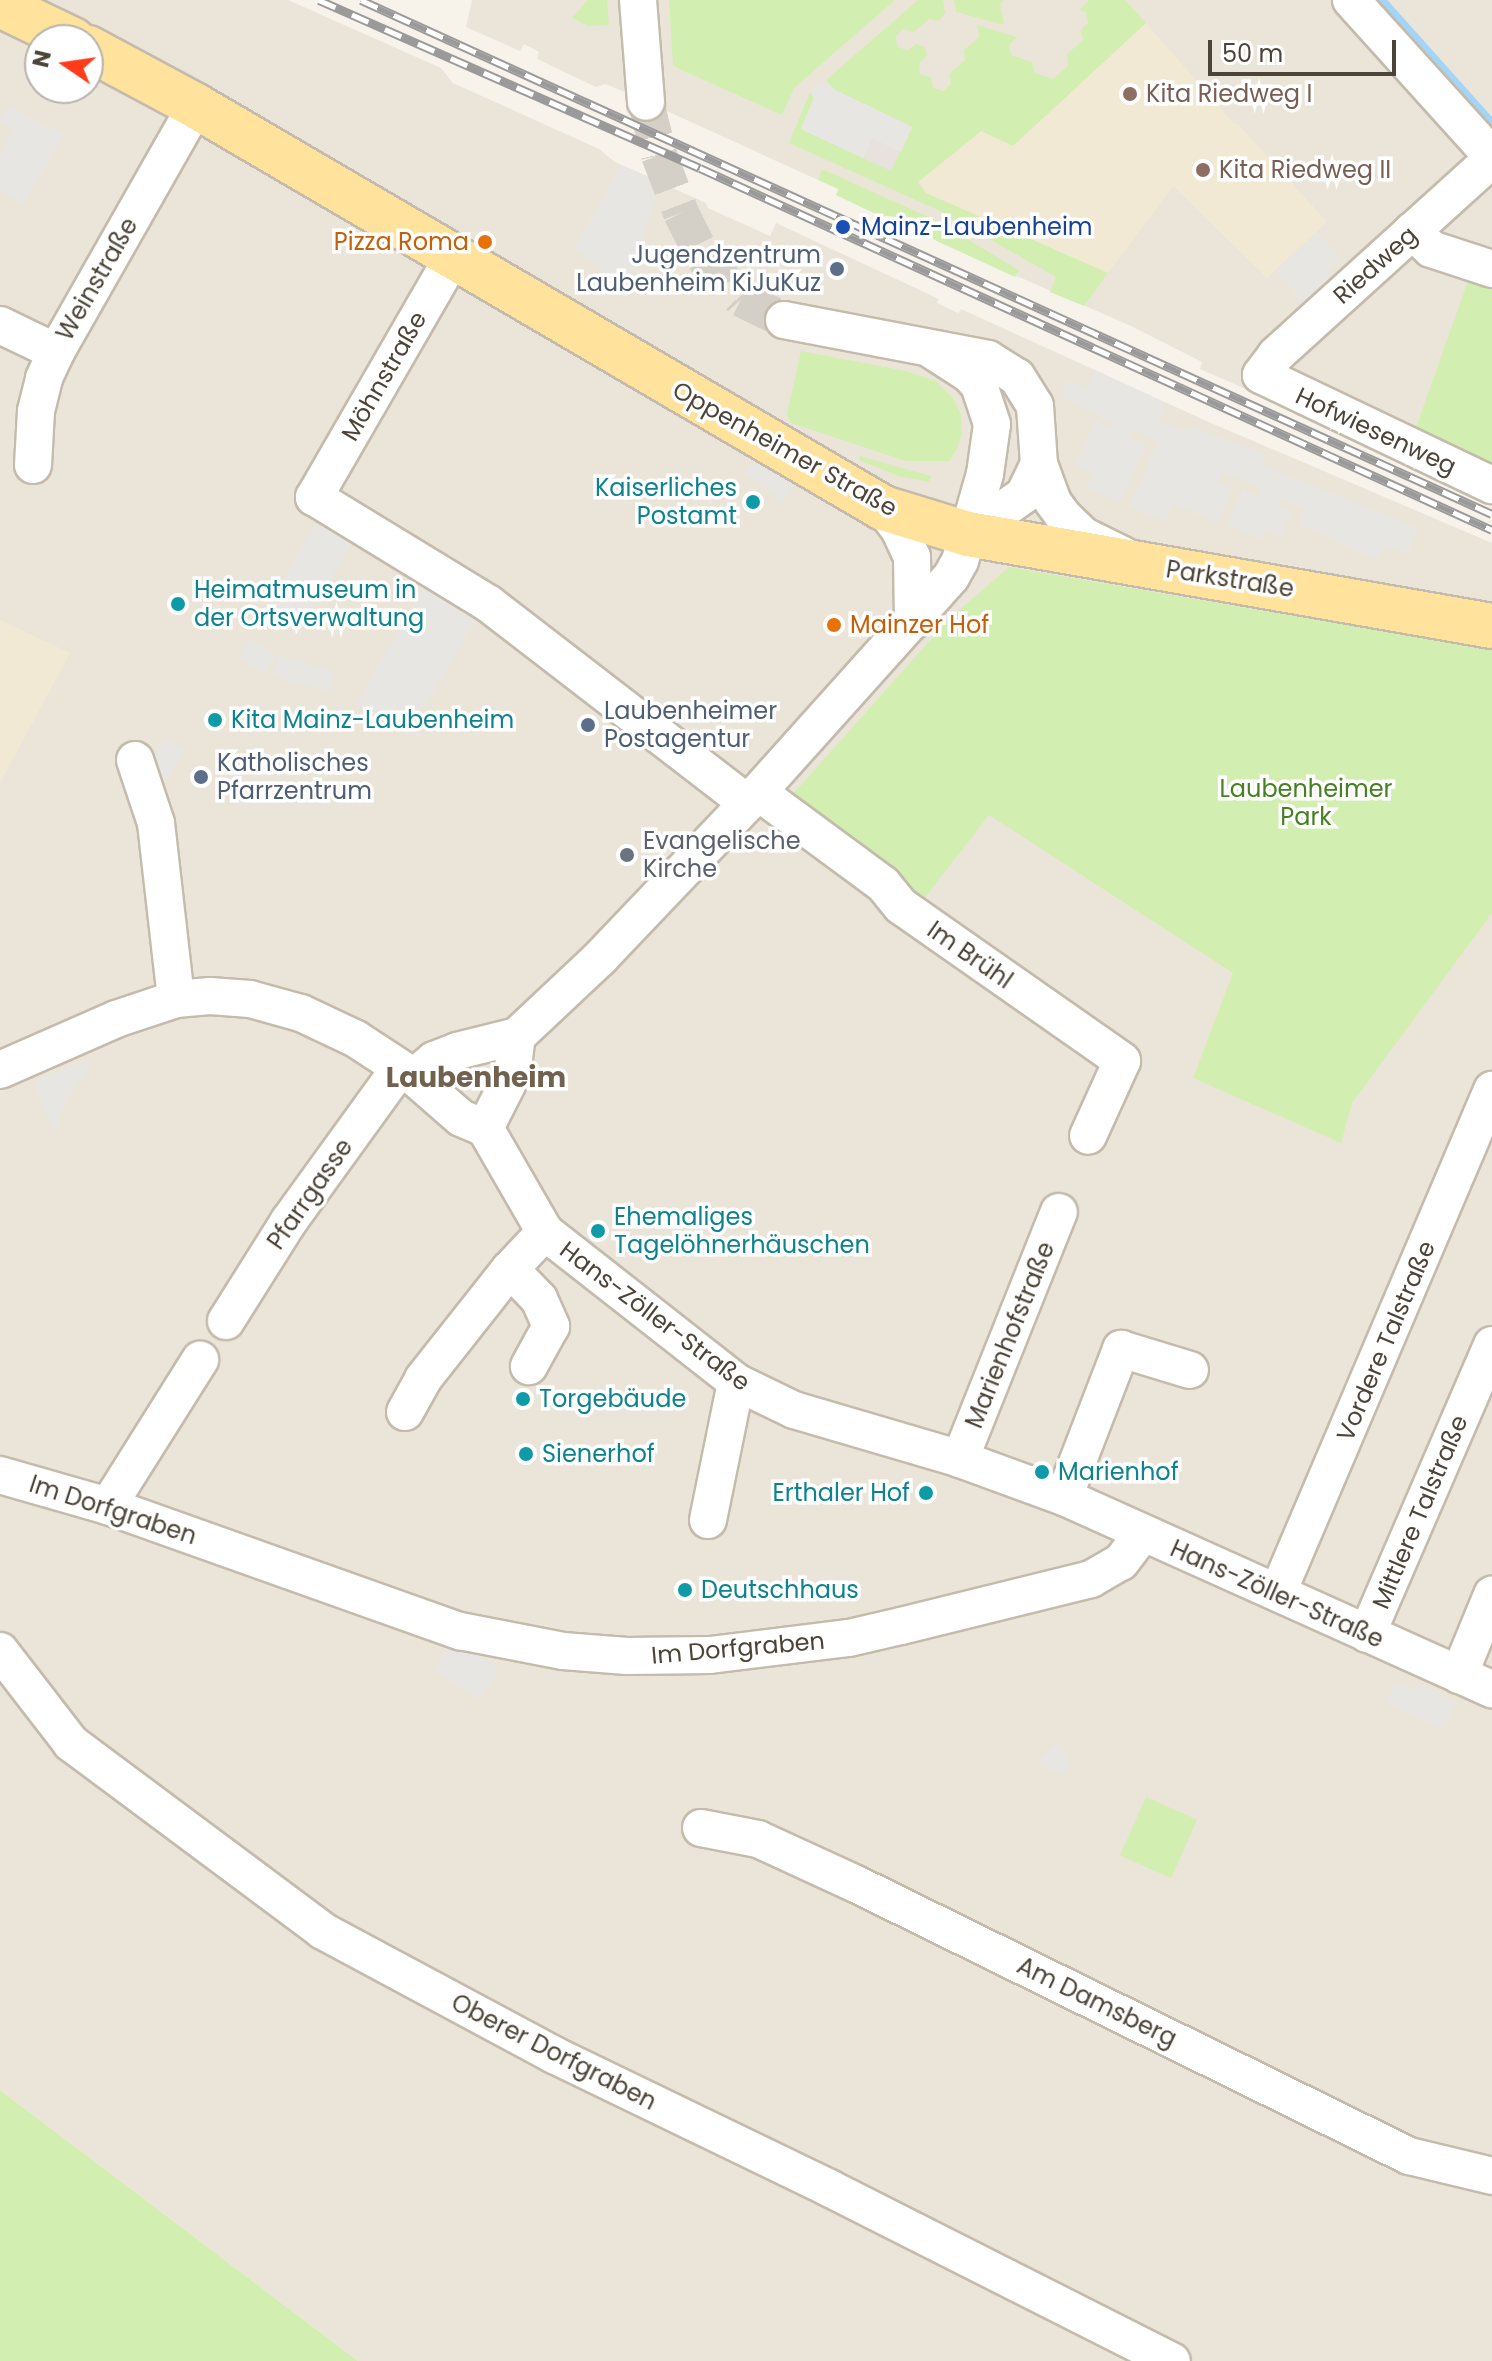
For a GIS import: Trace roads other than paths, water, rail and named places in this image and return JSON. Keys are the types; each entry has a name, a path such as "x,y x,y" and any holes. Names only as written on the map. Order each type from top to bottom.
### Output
{"main road":[{"path":"0,5 40,24"},
{"name":"Oppenheimer Straße","path":"104,57 454,255 883,508 968,534"},
{"name":"Parkstraße","path":"968,534 1492,626"}],"street":[{"path":"638,0 646,102"},
{"path":"1351,0 1492,157"},
{"name":"Weinstraße","path":"33,465 36,411 44,378 196,106"},
{"name":"Riedweg","path":"1261,375 1276,355 1492,157"},
{"path":"1412,231 1431,249 1492,269"},
{"name":"Möhnstraße","path":"454,255 314,497 489,604 753,798"},
{"path":"784,320 933,351 988,359 1017,377 1035,406 1039,464 1053,502 1084,536 1151,566"},
{"path":"0,325 56,352"},
{"path":"406,1073 457,1051 517,1036 600,958 753,798 951,577 968,534 990,445 990,410 969,374 933,351"},
{"name":"Hofwiesenweg","path":"1261,375 1492,485"},
{"path":"968,534 1024,495 1039,464"},
{"path":"883,508 899,529 912,557 913,621"},
{"path":"135,760 156,823 176,999"},
{"name":"Im Brühl","path":"753,798 883,884 901,906 1122,1061 1088,1136"},
{"path":"0,1070 116,1019 176,999 210,996 274,1004 356,1039 406,1073 461,1118 485,1128 512,1075 517,1036"},
{"name":"Pfarrgasse","path":"226,1321 289,1221 406,1073"},
{"name":"Vordere Talstraße","path":"1278,1592 1492,1090"},
{"name":"Hans-Zöller-Straße","path":"485,1128 545,1232 736,1382 794,1410 960,1459 1064,1497 1492,1689"},
{"name":"Marienhofstraße","path":"960,1459 1059,1212"},
{"path":"405,1412 423,1379 510,1269 545,1232"},
{"path":"510,1269 539,1299 551,1326 529,1366"},
{"name":"Mittlere Talstraße","path":"1367,1634 1492,1345"},
{"path":"1064,1497 1121,1349 1190,1370"},
{"path":"108,1506 200,1360"},
{"path":"708,1520 736,1382"},
{"name":"Im Dorfgraben","path":"0,1475 108,1506 460,1631 563,1651 627,1656 710,1655 849,1638 944,1616 1091,1579 1121,1562 1142,1534"},
{"path":"1459,1675 1492,1595"},
{"name":"Oberer Dorfgraben","path":"0,1651 71,1743 323,1931 554,2055 829,2188 1172,2361"},
{"name":"Am Damsberg","path":"701,1828 758,1839 856,1884 1409,2156 1492,2176"}],"waterway":[{"path":"1382,0 1492,123"}],"tunnel":[{"path":"646,102 659,155 681,213 703,257 741,299 784,320"}],"railway":[{"path":"319,0 700,168 1492,530"},
{"path":"361,0 1492,514"}],"place":[{"name":"Kita Riedweg I","path":"1130,94"},
{"name":"Kita Riedweg II","path":"1203,170"},
{"name":"Mainz-Laubenheim","path":"843,227"},
{"name":"Pizza Roma","path":"485,242"},
{"name":"Jugendzentrum Laubenheim KiJuKuz","path":"837,269"},
{"name":"Kaiserliches Postamt","path":"753,502"},
{"name":"Heimatmuseum in der Ortsverwaltung","path":"178,604"},
{"name":"Mainzer Hof","path":"834,625"},
{"name":"Kita Mainz-Laubenheim","path":"215,720"},
{"name":"Laubenheimer Postagentur","path":"588,725"},
{"name":"Katholisches Pfarrzentrum","path":"201,777"},
{"name":"Evangelische Kirche","path":"627,855"},
{"name":"Ehemaliges Tagelöhnerhäuschen","path":"598,1231"},
{"name":"Torgebäude","path":"523,1399"},
{"name":"Sienerhof","path":"526,1454"},
{"name":"Marienhof","path":"1042,1472"},
{"name":"Erthaler Hof","path":"926,1493"},
{"name":"Deutschhaus","path":"685,1590"}],"district":[{"name":"Laubenheim","path":"476,1078"}],"park label":[{"name":"Laubenheimer Park","path":"1306,803"}]}
